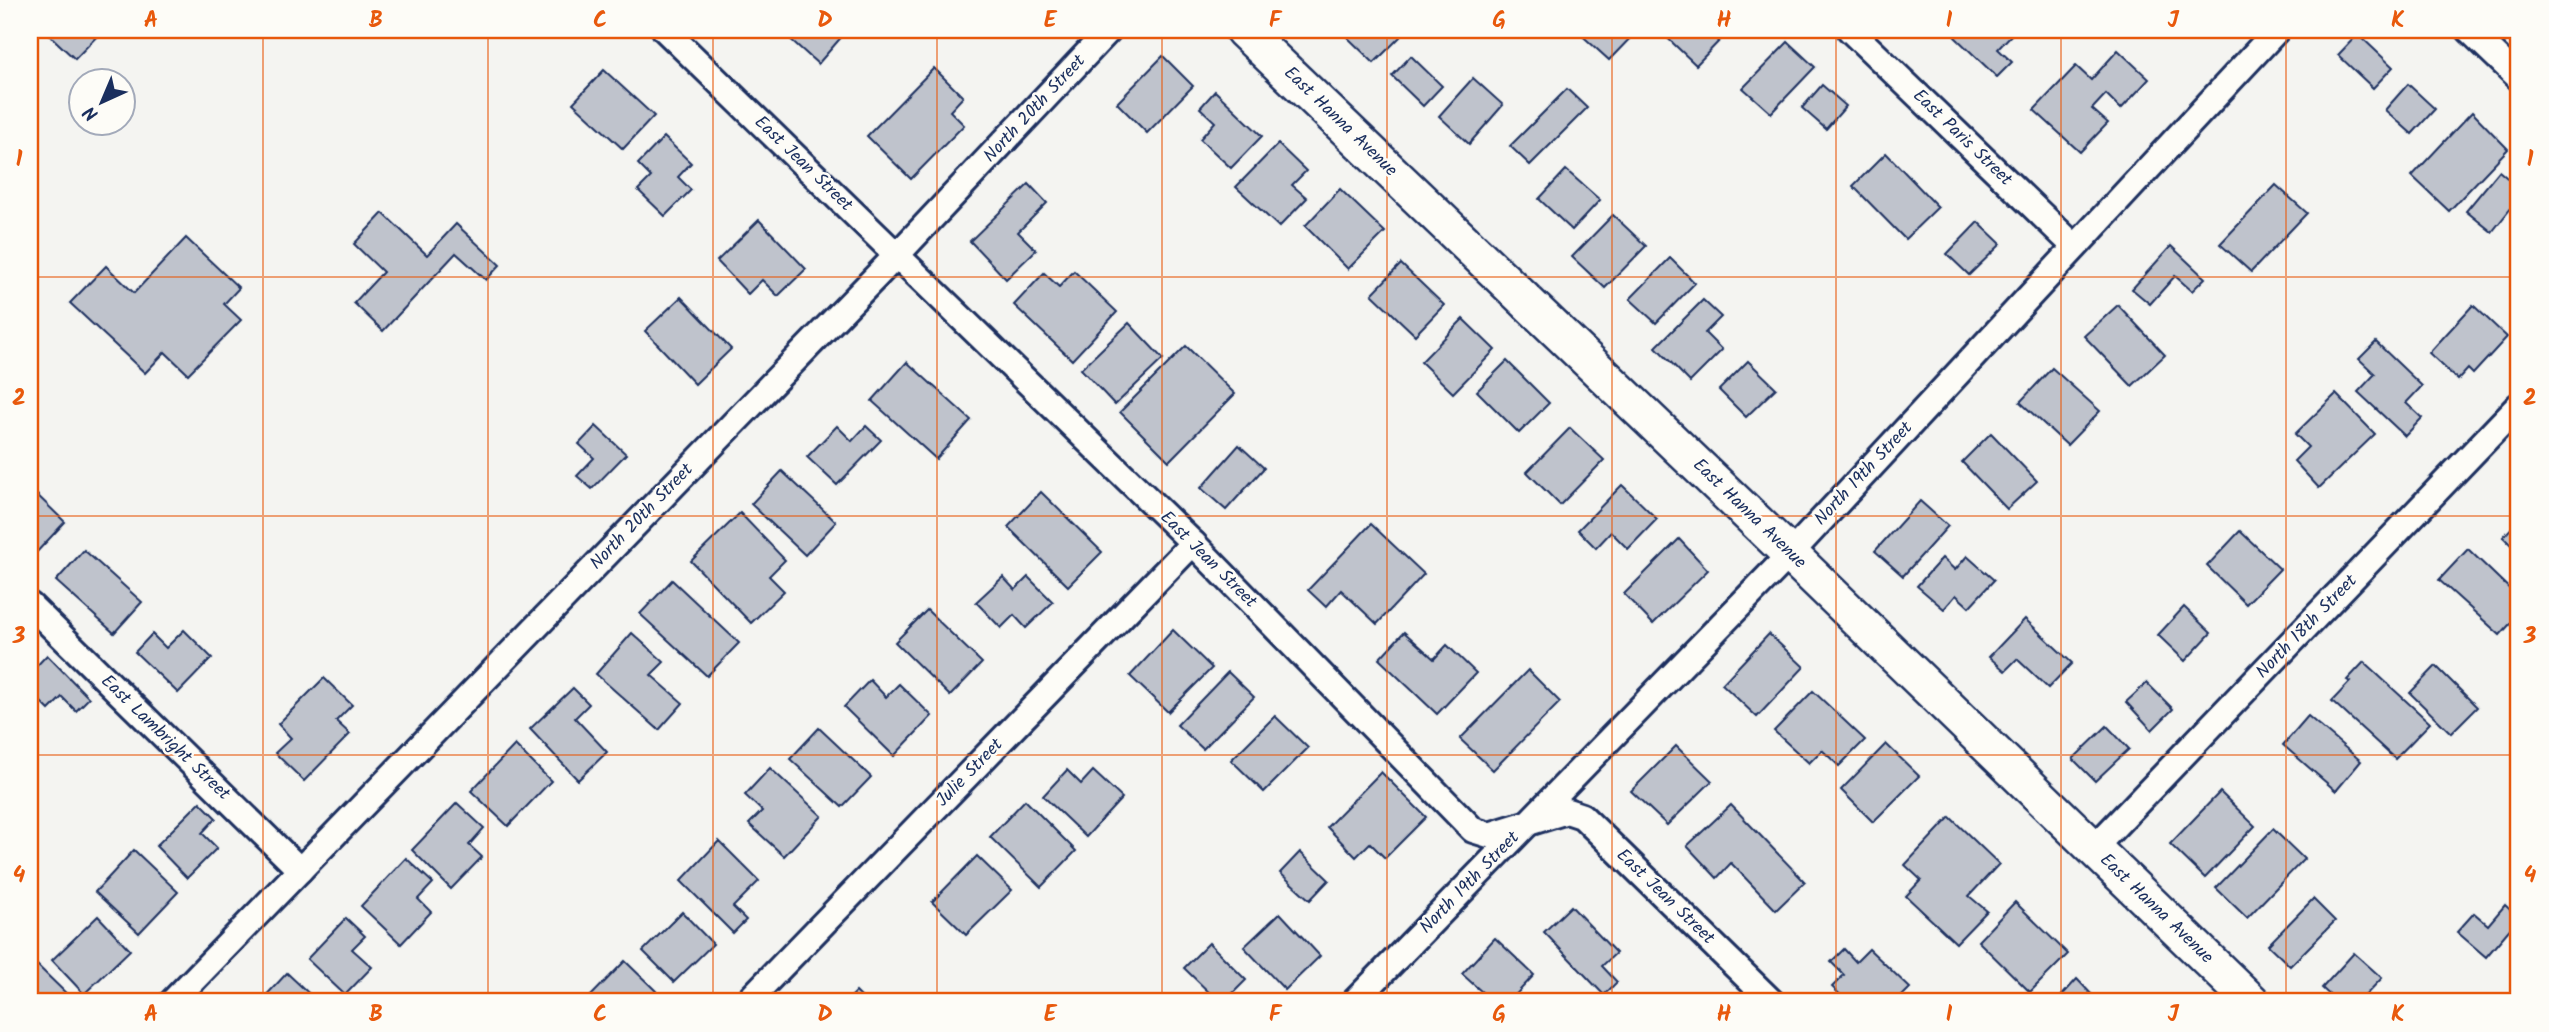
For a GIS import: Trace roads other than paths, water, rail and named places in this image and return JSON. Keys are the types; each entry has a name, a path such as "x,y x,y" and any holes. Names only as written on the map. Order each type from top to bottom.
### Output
{"street":[{"name":"East Jean Street","path":"665,30 1193,543 1473,830 1489,835 1567,811 1582,816 1772,1002"},
{"name":"North 20th Street","path":"172,1002 897,255 1109,30"},
{"name":"East Hanna Avenue","path":"1243,30 1790,554 2252,1002"},
{"name":"East Paris Street","path":"1850,30 2074,246"},
{"name":"North 19th Street","path":"1354,1002 1790,554 2277,30"},
{"path":"2469,30 2519,78"},
{"name":"North 18th Street","path":"2094,848 2519,405"},
{"name":"Julie Street","path":"747,1002 1193,543"},
{"name":"East Lambright Street","path":"30,606 300,870"}]}
